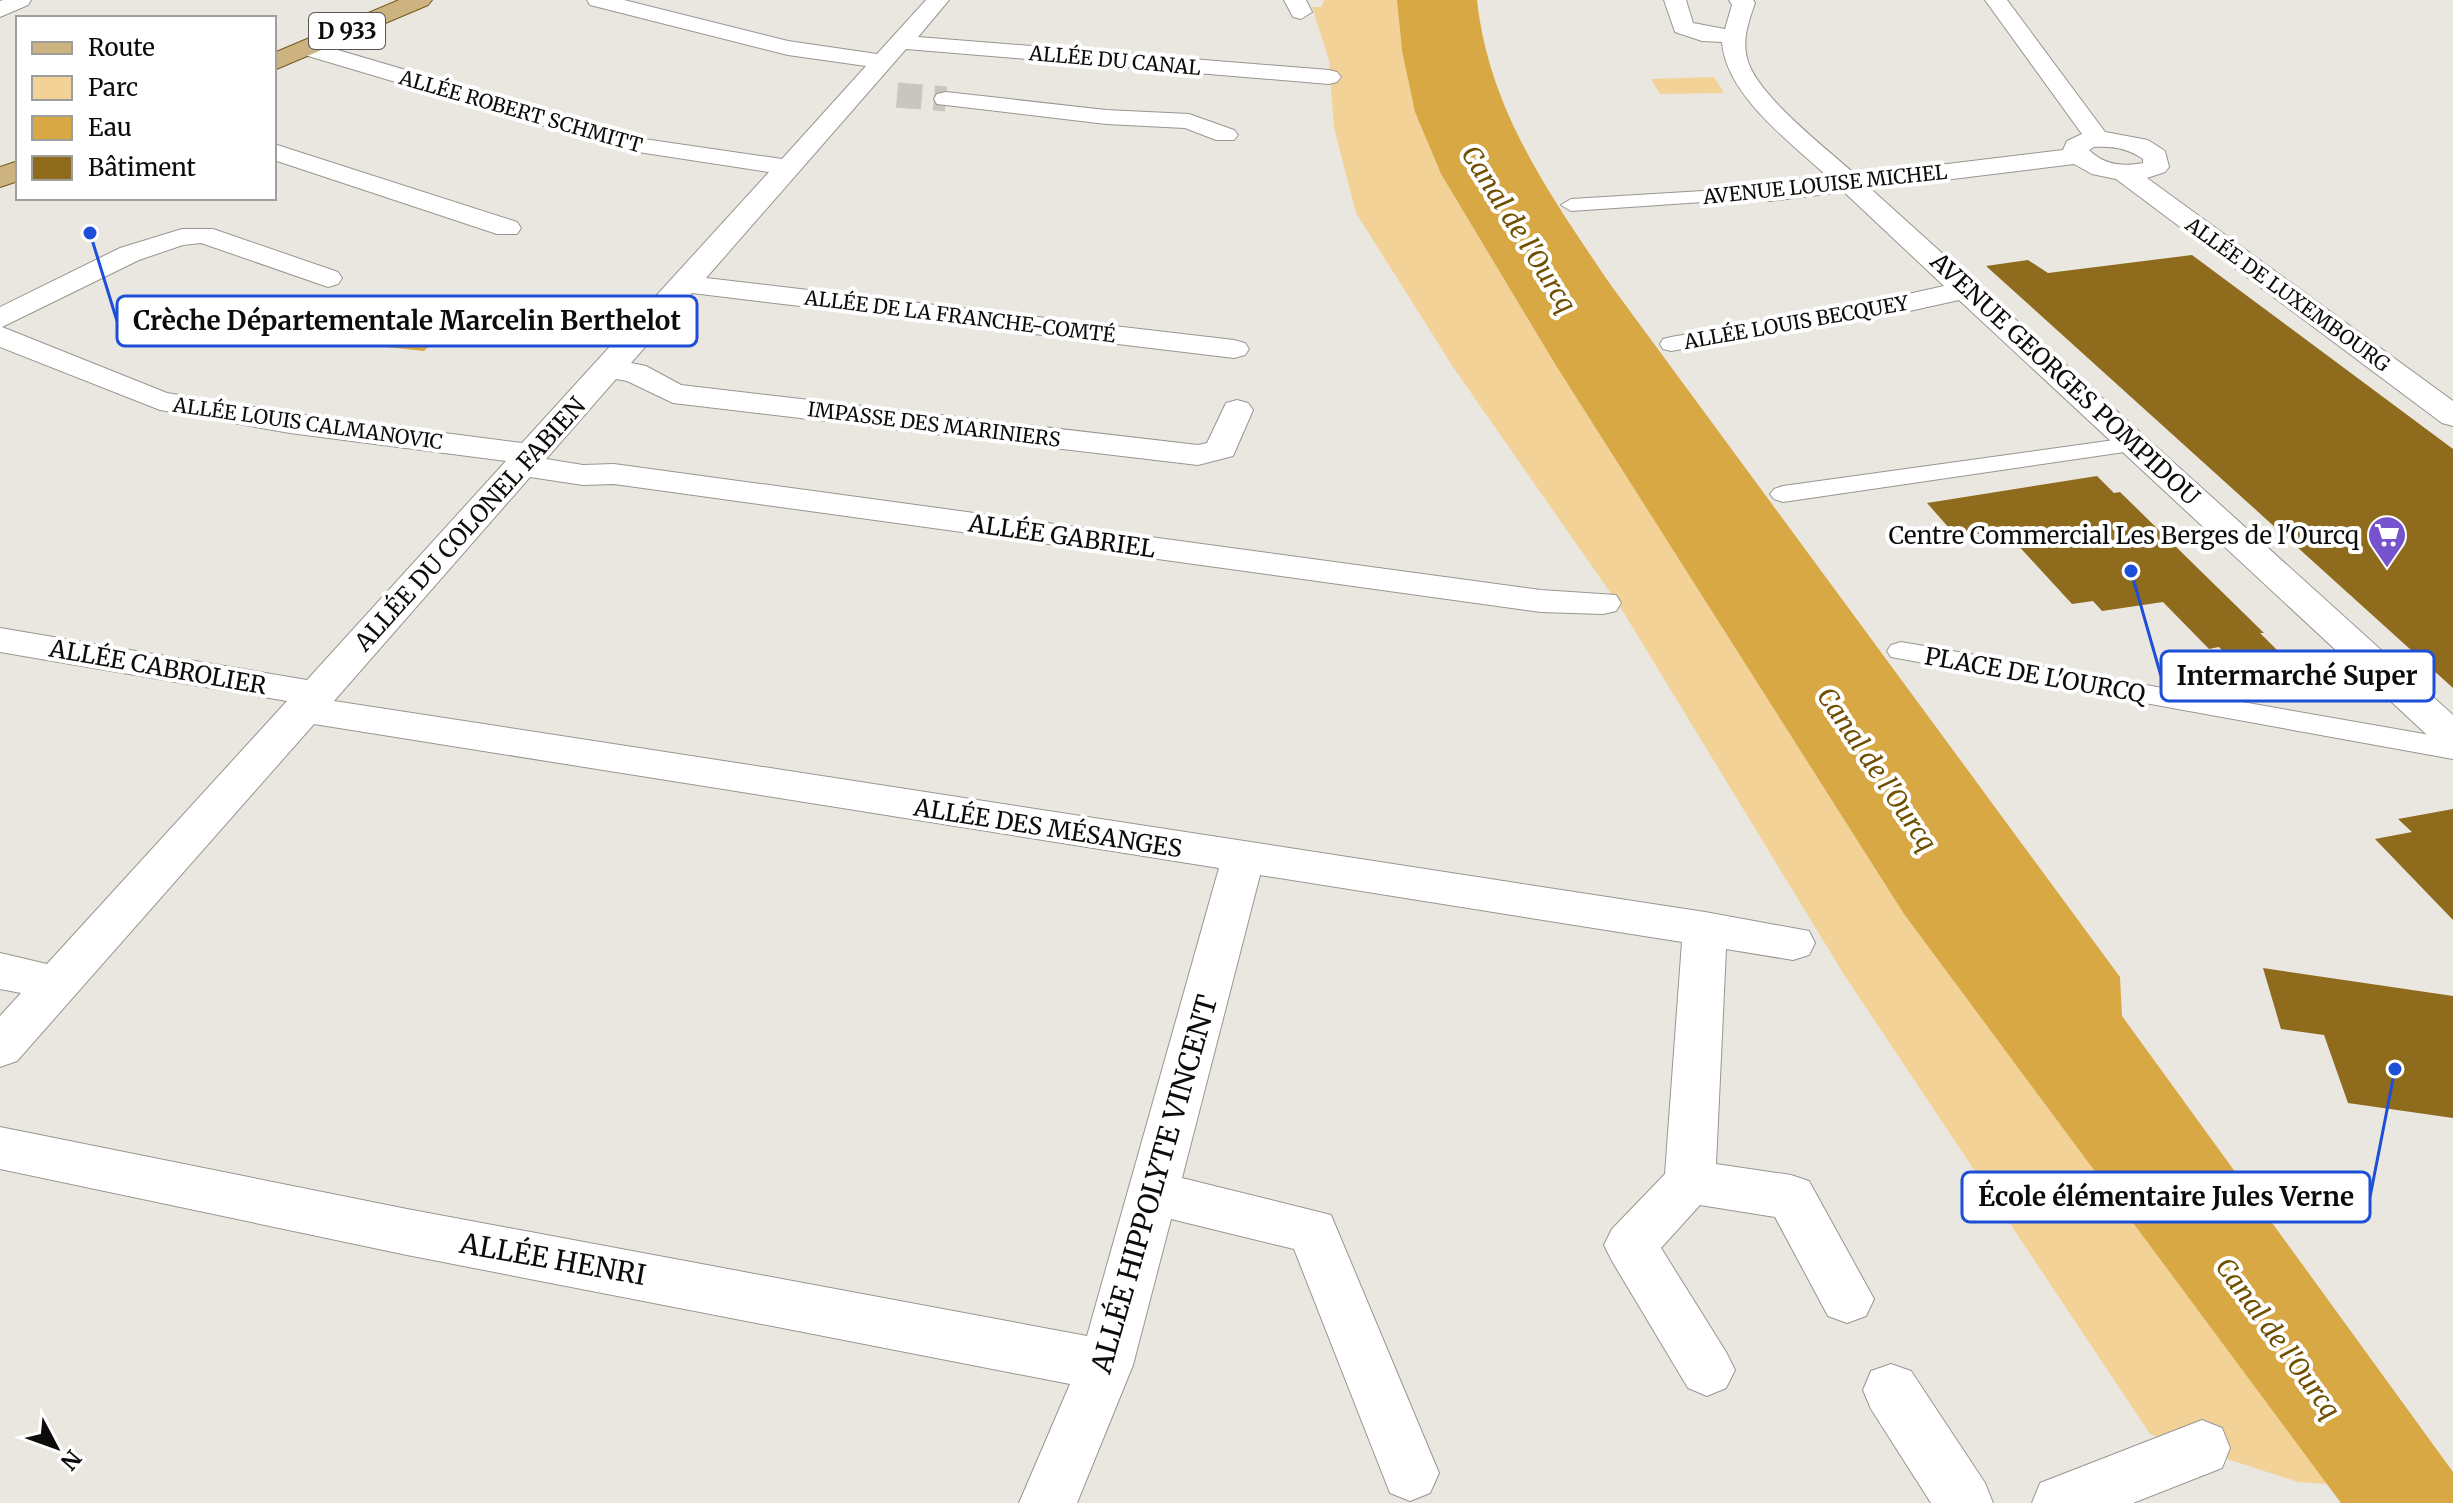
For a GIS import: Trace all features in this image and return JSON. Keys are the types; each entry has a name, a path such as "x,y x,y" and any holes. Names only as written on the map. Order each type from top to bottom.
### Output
{"main road":[{"name":"D 933","path":"276,49 392,0"},
{"name":"D 933","path":"276,61 420,0"}],"street":[{"path":"0,10 20,0"},
{"name":"ALLÉE DU CANAL","path":"598,0 881,72 1329,77"},
{"name":"ALLÉE DU COLONEL FABIEN","path":"0,1048 686,284 787,167 881,72 938,0"},
{"path":"1675,0 1683,27 1702,34 1731,36 1744,3 1740,0"},
{"path":"1996,0 2098,139"},
{"name":"AVENUE GEORGES POMPIDOU","path":"1731,36 1732,52 1744,79 1784,123 1853,183 2453,737"},
{"name":"ALLÉE ROBERT SCHMITT","path":"306,48 634,145 787,167"},
{"path":"946,99 1106,117 1189,121 1225,135"},
{"path":"2078,156 2076,146 2098,139 2126,141 2156,156 2156,167 2123,172"},
{"path":"276,153 507,228"},
{"name":"AVENUE LOUISE MICHEL","path":"1571,205 1769,193 2078,156"},
{"name":"ALLÉE DE LUXEMBOURG","path":"2078,156 2095,166 2123,172 2453,416"},
{"path":"0,319 140,250 190,234 203,235 328,278"},
{"name":"ALLÉE DE LA FRANCHE-COMTÉ","path":"686,284 1234,349"},
{"name":"ALLÉE LOUIS BECQUEY","path":"1671,344 1896,305 1968,289"},
{"name":"ALLÉE LOUIS CALMANOVIC","path":"0,336 160,401 527,460"},
{"name":"IMPASSE DES MARINIERS","path":"610,369 635,373 673,394 1198,455 1221,449 1237,410"},
{"path":"1783,494 2136,444"},
{"name":"ALLÉE GABRIEL","path":"527,460 583,475 614,474 1541,601 1603,603"},
{"name":"ALLÉE CABROLIER","path":"0,640 310,702"},
{"name":"PLACE DE L'OURCQ","path":"1901,651 2453,749"},
{"name":"ALLÉE DES MÉSANGES","path":"310,702 1243,859 1793,943"},
{"name":"ALLÉE HIPPOLYTE VINCENT","path":"1048,1503 1106,1365 1243,859"},
{"path":"1705,929 1690,1182 1630,1245 1707,1370"},
{"path":"0,971 56,984"},
{"name":"ALLÉE HENRI","path":"0,1148 407,1232 1106,1365"},
{"path":"1690,1182 1791,1197 1847,1299"},
{"path":"1153,1193 1313,1231 1410,1473"},
{"path":"1891,1390 1964,1503"},
{"path":"2061,1503 2202,1448"}],"green space":[{"path":"1324,0 1397,0 1402,51 1415,112 1441,174 1555,364 1904,914 2328,1484 2298,1482 2150,1434 1843,973 1619,605 1453,367 1356,213 1334,128 1329,60 1312,7 1322,7"},
{"path":"1714,77 1724,93 1660,94 1651,79"}],"water":[{"name":"Canal de l'Ourcq","path":"1397,0 1477,0 1494,78 1509,115 1566,218 1610,284 2120,977 2122,1016 2453,1472 2453,1503 2341,1503 1904,914 1555,364 1441,174 1415,112 1402,51"},
{"path":"390,334 437,338 424,351 377,346"}],"building":[{"name":"Centre Commercial Les Berges de l'Ourcq","path":"2192,255 2453,449 2453,688 1986,266 2028,260 2048,273"},
{"path":"2097,476 2114,493 2120,492 2264,633 2260,633 2277,650 2228,657 2219,647 2209,649 2163,602 2102,611 2093,601 2072,604 2004,530 1957,537 1927,503"},
{"path":"2453,809 2453,920 2375,839 2412,832 2398,819"},
{"path":"2263,968 2453,996 2453,1118 2348,1103 2324,1035 2281,1029"}],"tunnel":[{"path":"897,95 946,99"}],"place":[{"name":"Crèche Départementale Marcelin Berthelot","path":"90,233"},
{"name":"Centre Commercial Les Berges de l'Ourcq","path":"2387,569"},
{"name":"Intermarché Super","path":"2131,571"},
{"name":"École élémentaire Jules Verne","path":"2395,1069"}]}
